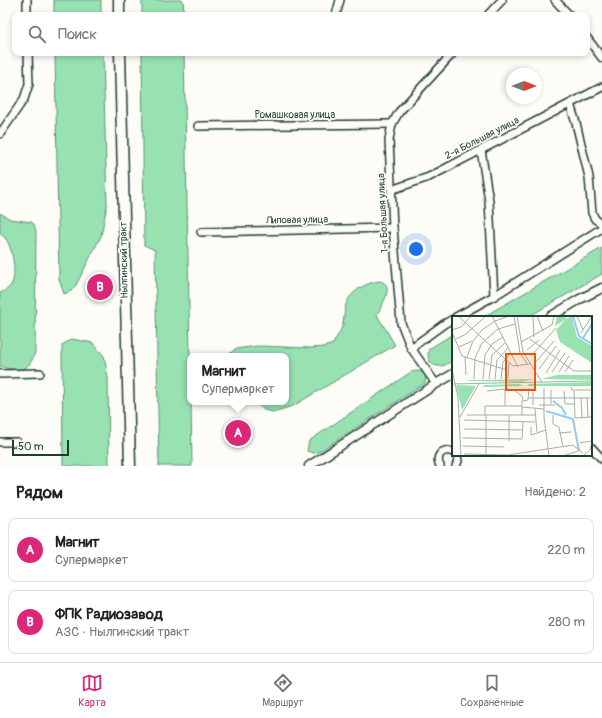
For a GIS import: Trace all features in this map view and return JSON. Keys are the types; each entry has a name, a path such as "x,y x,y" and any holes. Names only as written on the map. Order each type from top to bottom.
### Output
{"main road":[{"path":"119,0 119,12"},
{"name":"Нылгинский тракт","path":"120,56 130,466"}],"street":[{"path":"26,0 27,12"},
{"path":"337,12 340,0"},
{"path":"491,12 502,0"},
{"path":"555,0 566,12"},
{"path":"590,42 602,58"},
{"path":"0,134 24,99 29,84 28,56"},
{"name":"1-я Большая улица","path":"436,384 412,348 402,324 393,228 389,140 392,124 399,112 450,56"},
{"name":"2-я Большая улица","path":"391,190 429,177 602,87"},
{"path":"570,104 589,177 592,213 595,219 602,224"},
{"name":"Ромашковая улица","path":"198,126 392,124"},
{"path":"481,150 489,201 494,296"},
{"name":"Липовая улица","path":"201,232 393,228"},
{"path":"458,316 494,296 602,228"},
{"path":"552,316 602,288"},
{"path":"412,348 452,319"},
{"path":"0,374 40,373"},
{"path":"309,466 452,375"},
{"path":"0,442 17,442"},
{"path":"592,448 602,459"},
{"path":"440,466 438,460 441,453 446,450 452,452"},
{"path":"456,456 458,461 456,466"}],"green space":[{"path":"54,0 101,0 101,12 54,12"},
{"path":"142,0 183,0 184,12 142,12"},
{"path":"55,56 103,56 107,205 101,236 76,285 71,291 64,294 59,279"},
{"path":"142,56 184,56 190,353 187,353 187,405 191,405 192,466 159,466 155,250 144,245"},
{"path":"0,213 10,219 31,222 34,224 36,232 35,352 30,364 17,370 0,366 0,293 11,285 14,267 8,242 5,237 0,234"},
{"path":"602,248 602,274 530,316 485,316"},
{"path":"380,281 385,283 387,287 386,296 377,315 395,345 293,406 273,412 264,410 258,405 289,405 289,353 231,353 235,349 258,346 311,348 324,347 333,344 342,327 345,308 349,298 363,286"},
{"path":"452,335 452,361 442,366 432,364 428,357 429,349"},
{"path":"72,339 93,343 104,356 108,378 109,466 63,466 62,345"},
{"path":"419,371 426,375 425,383 322,450 314,453 307,451 309,441 411,372"}],"place":[{"name":"ФПК Радиозавод","path":"100,287"},
{"name":"Магнит","path":"238,433"}]}
